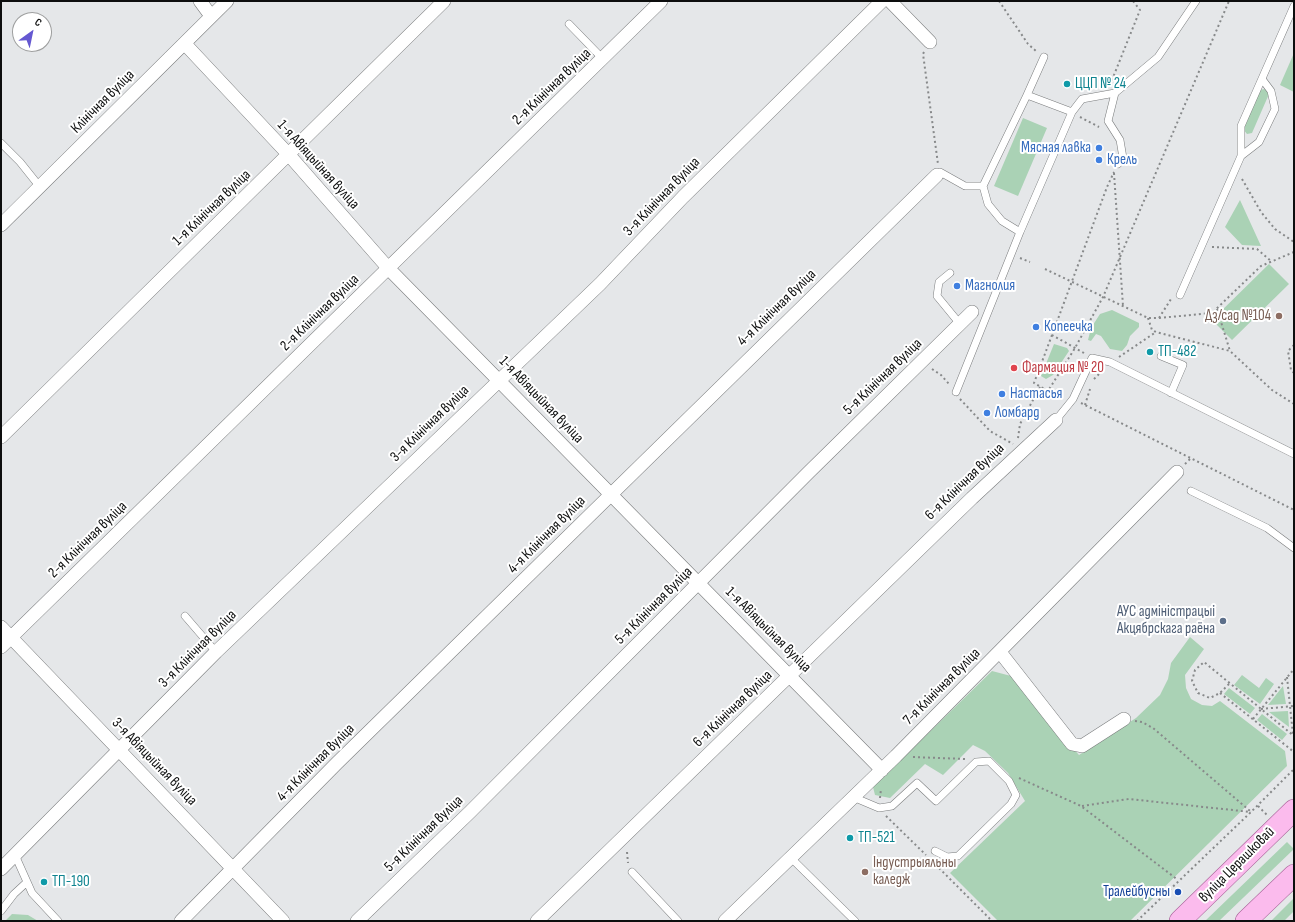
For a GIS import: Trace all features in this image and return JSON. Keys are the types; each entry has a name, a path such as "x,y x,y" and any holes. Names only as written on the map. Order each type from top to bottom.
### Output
{"main road":[{"name":"вуліца Церашковай","path":"1180,921 1294,810"},
{"path":"1246,921 1294,875"}],"street":[{"path":"200,1 211,16"},
{"name":"Клінічная вуліца","path":"1,225 227,1"},
{"name":"1-я Клінічная вуліца","path":"1,437 444,1"},
{"name":"2-я Клінічная вуліца","path":"1,647 389,269 661,1"},
{"name":"3-я Клінічная вуліца","path":"1,869 216,652 600,284 683,197 882,1"},
{"path":"890,1 930,42"},
{"name":"1-я Авіяцыйная вуліца","path":"185,44 289,155 389,269 699,584 791,675 882,770"},
{"name":"4-я Клінічная вуліца","path":"181,921 234,869 336,763 938,173"},
{"name":"5-я Клінічная вуліца","path":"357,921 476,807 809,472 972,312"},
{"name":"6-я Клінічная вуліца","path":"537,921 972,498 1056,420"},
{"name":"7-я Клінічная вуліца","path":"726,921 882,770 1177,472"},
{"name":"3-я Авіяцыйная вуліца","path":"1,627 283,921"},
{"path":"1000,652 1072,744 1082,746 1124,719"}],"lane":[{"path":"956,392 1020,232 1072,112 1082,99 1115,93 1158,57 1196,1"},
{"path":"1177,296 1242,156 1242,126 1294,6"},
{"path":"569,24 603,59"},
{"path":"1020,232 1002,221 988,204 983,186 1044,57"},
{"path":"1242,156 1259,142 1275,109 1271,91 1262,79"},
{"path":"1115,93 1108,121 1120,140 1123,158 1118,164"},
{"path":"1027,95 1072,112"},
{"path":"1,144 20,162 40,187"},
{"path":"938,173 965,186 983,186"},
{"path":"950,273 939,282 937,296 960,324"},
{"path":"1161,356 1184,365 1171,393"},
{"path":"1056,420 1073,399 1092,358 1110,362 1294,454"},
{"path":"1191,491 1267,528 1294,548"},
{"path":"185,616 216,652"},
{"path":"854,797 879,808 892,806 917,783 936,801 976,762 989,761 1009,781 1016,795 1012,804 958,856 948,857 935,851"},
{"path":"15,855 32,893 58,921"},
{"path":"791,858 855,921"},
{"path":"632,872 678,921"},
{"path":"1,911 14,894 27,882"}],"path":[{"path":"999,1 1028,44 1044,57"},
{"path":"1107,92 1140,10 1133,1"},
{"path":"1118,164 1070,282 1034,384 1048,391 1075,348 1103,297 1229,1"},
{"path":"930,42 923,54 938,173"},
{"path":"1072,112 1106,130"},
{"path":"1236,169 1261,212 1275,229 1294,242"},
{"path":"1114,172 1123,306"},
{"path":"1211,247 1257,249 1272,262"},
{"path":"1045,269 1148,318 1159,318 1212,313 1261,266 1294,252"},
{"path":"1159,318 1177,296"},
{"path":"1217,308 1230,351"},
{"path":"1148,318 1152,330 1156,332 1230,351 1272,390 1294,404"},
{"path":"1092,382 1110,362 1156,332"},
{"path":"1052,335 1086,354"},
{"path":"1294,345 1288,350 1291,370 1294,373"},
{"path":"922,362 941,375 956,392 966,407 990,431 1017,446"},
{"path":"1018,438 1020,424 1040,387"},
{"path":"1085,405 1090,388"},
{"path":"1073,399 1294,510"},
{"path":"1229,684 1220,693 1210,698 1198,693 1192,681 1195,670 1204,662 1293,736"},
{"path":"1252,719 1293,671"},
{"path":"1287,678 1293,736"},
{"path":"1220,693 1294,752"},
{"path":"1261,710 1294,706"},
{"path":"1124,719 1142,722 1153,728 1251,812"},
{"path":"896,756 989,761"},
{"path":"1137,921 1178,880 1258,806 1294,768"},
{"path":"1013,775 1081,806 1178,880"},
{"path":"1081,806 1129,799 1251,812"},
{"path":"1258,806 1269,816"},
{"path":"627,852 627,860"}],"green space":[{"path":"1294,53 1294,92 1280,85"},
{"path":"1265,89 1269,94 1252,133 1247,134 1243,129 1259,90"},
{"path":"1023,118 1047,128 1018,196 994,186"},
{"path":"1240,200 1261,246 1242,245 1225,227"},
{"path":"1269,264 1289,284 1232,340 1212,320"},
{"path":"1112,310 1139,323 1139,327 1130,336 1127,345 1122,351 1110,349 1101,336 1096,334 1091,341 1088,340 1091,328 1100,314"},
{"path":"1054,344 1067,348 1069,351 1053,375 1046,379 1041,376"},
{"path":"1190,637 1204,649 1185,675 1186,688 1191,699 1202,705 1212,706 1220,701 1285,751 1287,766 1130,921 998,921 950,873 1025,801 1008,773 985,751 973,745 943,775 925,764 890,798 875,795 873,787 992,671 1011,676 1079,755 1136,718 1160,695 1168,679 1171,663"},
{"path":"1242,675 1259,688 1266,678 1274,684 1260,704 1234,685"},
{"path":"1283,686 1286,704 1268,705"},
{"path":"1229,688 1255,708 1250,714 1224,694"},
{"path":"1288,711 1289,727 1269,712"},
{"path":"1262,714 1287,734 1282,740 1257,720"},
{"path":"1287,842 1294,849 1219,921 1205,921"},
{"path":"1294,898 1294,911 1284,921 1271,921"},
{"path":"12,914 28,915 38,921 5,921"}],"place":[{"name":"ЦЦП № 24","path":"1067,84"},
{"name":"Мясная лавка","path":"1099,148"},
{"name":"Крель","path":"1099,160"},
{"name":"Магнолия","path":"957,286"},
{"name":"Дз/сад №104","path":"1279,316"},
{"name":"Копеечка","path":"1036,327"},
{"name":"ТП-482","path":"1150,352"},
{"name":"Фармация № 20","path":"1014,368"},
{"name":"Настасья","path":"1002,394"},
{"name":"Ломбард","path":"987,413"},
{"name":"АУС адміністрацыі Акцябрскага раёна","path":"1223,621"},
{"name":"ТП-521","path":"850,838"},
{"name":"Індустрыяльны каледж","path":"865,872"},
{"name":"ТП-190","path":"44,882"},
{"name":"Тралейбусны","path":"1178,892"}]}
